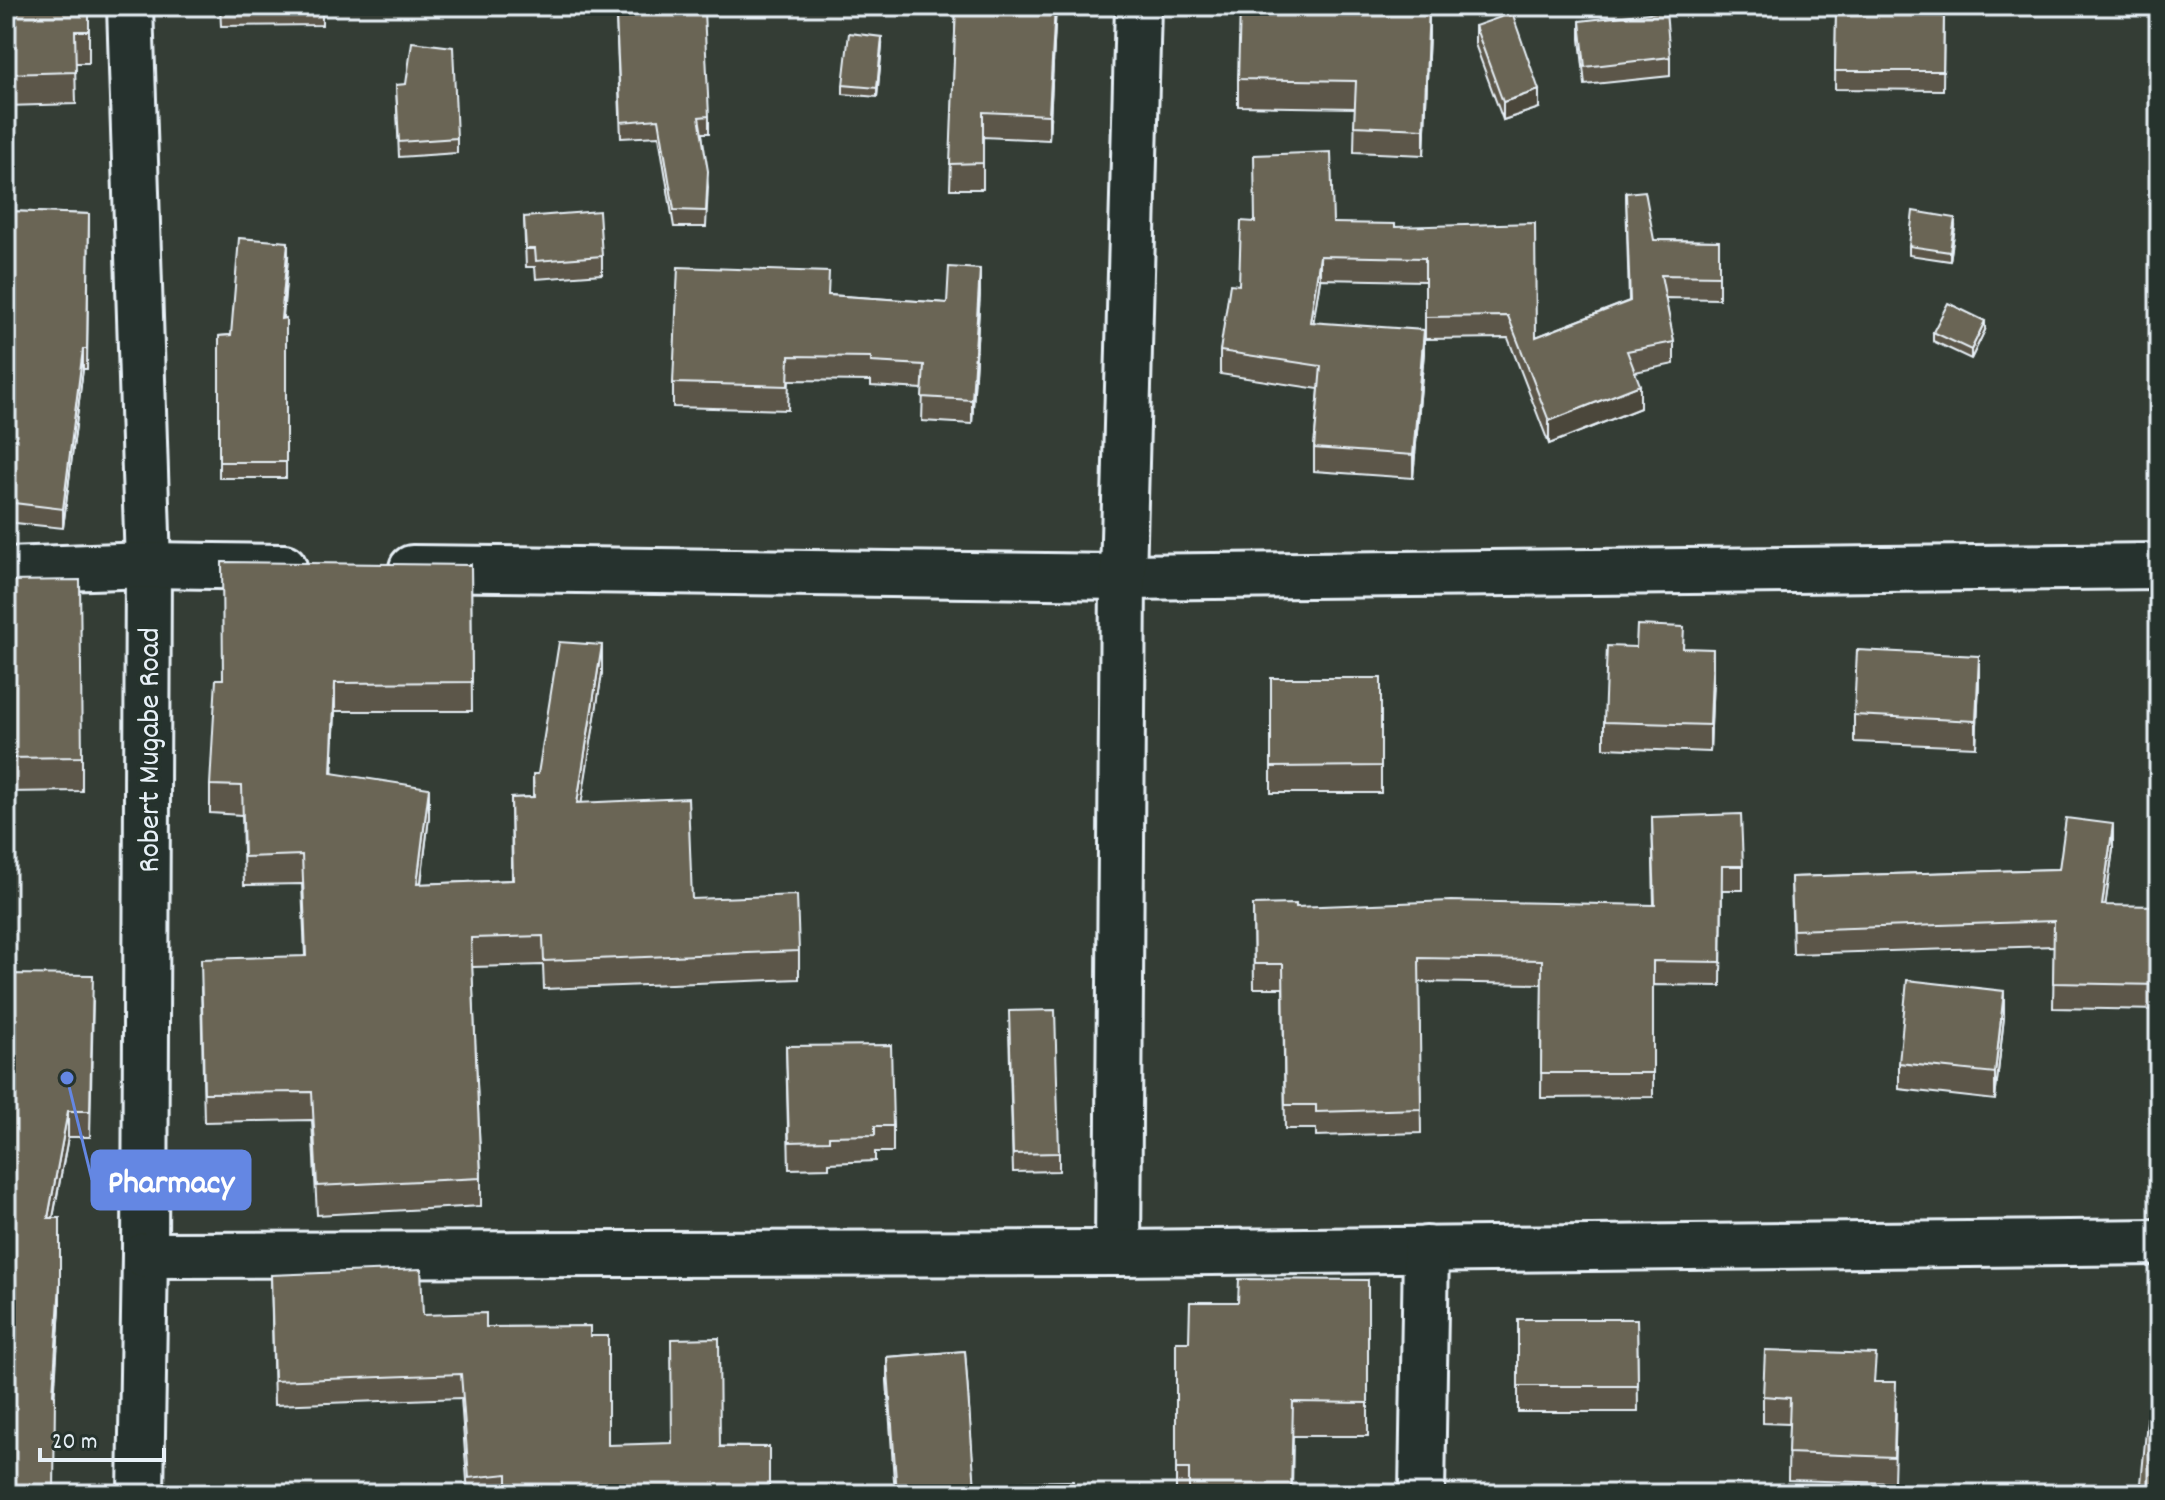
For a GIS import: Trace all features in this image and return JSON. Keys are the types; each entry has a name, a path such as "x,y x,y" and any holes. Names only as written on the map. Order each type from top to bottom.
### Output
{"street":[{"name":"Robert Mugabe Road","path":"130,6 148,565 141,1494"},
{"path":"1118,1253 1123,577 1138,6"},
{"path":"6,570 148,565 324,567"},
{"path":"372,568 1123,577 2159,566"},
{"path":"145,1255 1118,1253 2159,1242"},
{"path":"1422,1494 1426,1249"}],"building":[{"path":"6,6 89,6 89,31 75,31 76,72 6,74"},
{"path":"221,6 322,6 322,8 221,10"},
{"path":"956,6 1055,6 1049,115 983,112 983,163 950,164"},
{"path":"1240,6 1429,6 1424,129 1354,126 1356,81 1238,79"},
{"path":"704,11 709,116 699,117 708,171 706,211 674,210 659,119 621,122 616,16"},
{"path":"1666,11 1670,57 1585,67 1580,21"},
{"path":"1836,12 1944,12 1943,71 1835,71"},
{"path":"1512,13 1539,90 1503,102 1475,26"},
{"path":"849,33 882,37 877,88 843,85"},
{"path":"412,42 453,47 457,138 399,142 396,85 406,84"},
{"path":"1331,152 1333,223 1395,224 1395,227 1535,223 1536,337 1630,301 1626,193 1645,191 1654,240 1719,241 1719,276 1661,275 1674,342 1627,351 1640,385 1549,421 1508,316 1425,317 1425,258 1320,256 1310,322 1424,330 1413,455 1314,448 1321,366 1220,351 1230,284 1239,285 1241,221 1255,222 1254,155"},
{"path":"6,211 89,214 87,349 83,349 63,509 6,502"},
{"path":"599,211 602,256 536,261 535,249 526,249 524,217"},
{"path":"1913,211 1955,218 1950,252 1909,246"},
{"path":"239,238 288,242 281,319 286,318 286,462 219,462 219,336 231,335"},
{"path":"678,267 829,272 828,295 947,303 949,267 980,269 972,400 922,397 924,365 871,362 871,357 789,356 788,386 673,383"},
{"path":"1948,303 1985,321 1971,350 1933,332"},
{"path":"2159,348 2159,432 2150,431"},
{"path":"222,562 471,565 472,682 335,683 331,773 429,788 417,884 513,880 511,798 534,797 533,774 538,774 559,642 602,645 577,803 688,798 692,899 797,895 799,951 544,961 543,936 471,938 481,1178 317,1186 312,1092 204,1093 201,959 306,956 302,855 244,857 242,786 210,785 216,679 223,679"},
{"path":"80,580 82,757 6,758 6,581"},
{"path":"1637,625 1684,627 1683,648 1713,649 1710,725 1604,722 1607,646 1636,647"},
{"path":"1857,650 1979,656 1976,721 1854,715"},
{"path":"1271,678 1381,678 1381,766 1271,767"},
{"path":"1741,814 1743,866 1722,866 1721,962 1653,961 1653,1073 1541,1073 1542,960 1419,958 1421,1109 1316,1112 1316,1105 1285,1105 1283,964 1254,964 1253,905 1296,904 1296,907 1451,901 1655,905 1652,817"},
{"path":"2066,818 2113,824 2102,905 2159,906 2159,985 2053,983 2054,921 1793,930 1791,877 2059,869"},
{"path":"6,974 93,975 90,1111 68,1111 48,1218 60,1218 60,1282 53,1394 54,1493 6,1493"},
{"path":"1907,980 2004,991 1995,1073 1899,1063"},
{"path":"1055,1010 1059,1153 1013,1154 1009,1011"},
{"path":"891,1045 893,1126 875,1126 875,1135 829,1136 829,1141 789,1142 786,1046"},
{"path":"421,1269 423,1315 486,1313 486,1327 590,1326 590,1336 608,1336 608,1445 672,1443 671,1339 719,1338 720,1447 769,1447 769,1489 711,1490 711,1494 507,1494 507,1474 469,1478 461,1374 274,1381 271,1275"},
{"path":"1239,1279 1368,1280 1368,1403 1293,1402 1291,1494 1189,1494 1189,1469 1176,1469 1176,1342 1189,1342 1190,1302 1238,1302"},
{"path":"1518,1319 1637,1319 1638,1386 1518,1386"},
{"path":"1765,1350 1876,1354 1874,1382 1896,1382 1894,1457 1788,1453 1790,1398 1763,1396"},
{"path":"965,1351 975,1489 940,1491 940,1494 897,1494 887,1357"},
{"path":"2153,1358 2159,1358 2159,1494 2140,1494"},
{"path":"1073,1481 1074,1494 1018,1494 1017,1482"},
{"path":"436,1487 436,1494 272,1494"}],"place":[{"name":"Pharmacy","path":"67,1078"}]}
